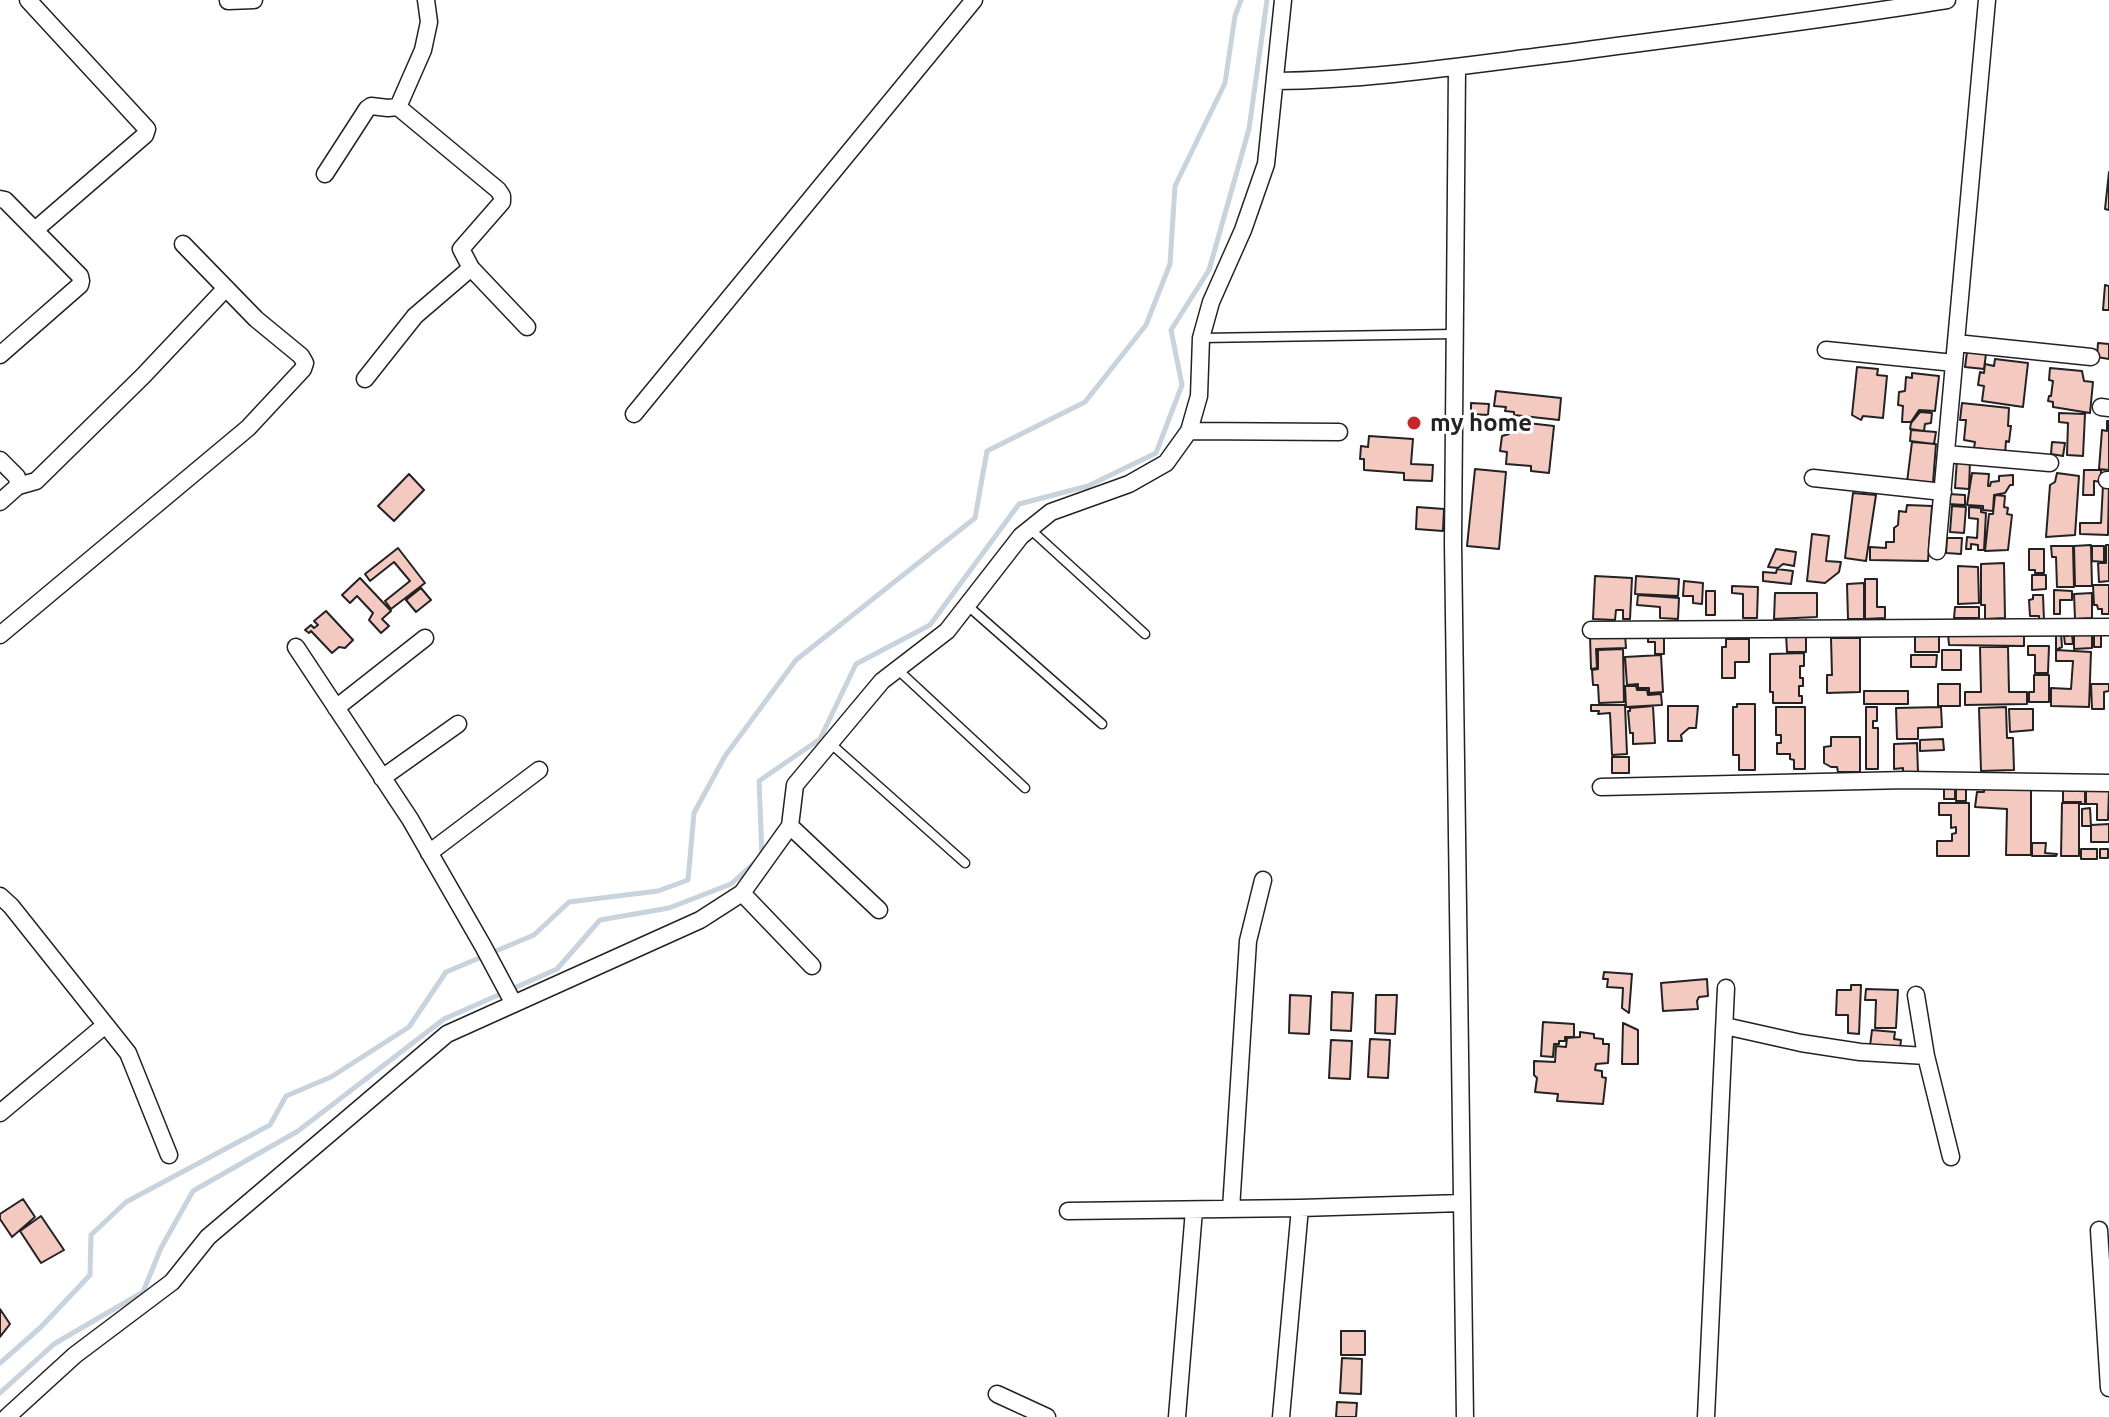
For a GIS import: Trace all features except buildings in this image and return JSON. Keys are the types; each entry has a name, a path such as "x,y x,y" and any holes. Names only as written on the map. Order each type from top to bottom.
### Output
{"street":[{"path":"28,0 147,129 145,135 35,230"},
{"path":"228,1 254,0"},
{"path":"398,107 423,50 429,22 426,0"},
{"path":"634,414 974,0"},
{"path":"7,1417 75,1355 172,1282 208,1237 447,1034 700,920 742,893 790,826 795,785 882,681 947,631 1021,536 1051,512 1129,484 1166,463 1189,431 1199,396 1201,338 1211,302 1243,230 1266,164 1283,0"},
{"path":"1275,81 1327,81 1457,68 1844,17 1947,0"},
{"path":"1937,551 1987,0"},
{"path":"1457,68 1453,543 1465,1417"},
{"path":"325,174 367,109 371,106 398,107 502,196 502,202 462,246 462,252 471,268 527,327"},
{"path":"0,199 5,200 35,230 80,276 81,281 0,355"},
{"path":"0,635 248,428 303,369 305,363 301,356 256,319 183,244"},
{"path":"365,379 415,316 471,268"},
{"path":"0,502 18,486 36,481 143,376 226,288"},
{"path":"1956,343 2091,357"},
{"path":"1826,350 1954,363"},
{"path":"1189,431 1339,432"},
{"path":"1946,454 2050,463"},
{"path":"0,460 17,477 18,486"},
{"path":"1813,478 1943,492"},
{"path":"1591,630 2109,627"},
{"path":"336,708 425,638"},
{"path":"296,647 429,853 514,1004"},
{"path":"382,778 458,724"},
{"path":"429,853 539,770"},
{"path":"1601,787 1907,780 2109,783"},
{"path":"790,826 879,910"},
{"path":"1231,1209 1248,941 1263,880"},
{"path":"742,893 812,966"},
{"path":"4,906 128,1053 169,1155"},
{"path":"1706,1417 1726,988"},
{"path":"1916,995 1926,1056 1951,1157"},
{"path":"0,1113 104,1026"},
{"path":"1725,1026 1860,1052 1926,1056"},
{"path":"1068,1211 1462,1203"},
{"path":"1281,1417 1300,1208"},
{"path":"1177,1417 1194,1210"},
{"path":"2099,1230 2109,1388"},
{"path":"997,1394 1047,1417"}],"lane":[{"path":"1201,338 1455,334"},
{"path":"1030,529 1145,634"},
{"path":"967,605 1102,724"},
{"path":"897,669 1025,788"},
{"path":"830,743 965,863"}],"waterway":[{"path":"0,1363 41,1327 90,1275 91,1235 126,1202 270,1125 286,1096 331,1077 409,1027 446,972 534,935 569,902 658,891 688,880 694,813 725,756 796,660 975,518 987,451 1085,402 1146,325 1170,264 1175,186 1225,83 1235,16 1241,0"},
{"path":"0,1393 54,1344 143,1292 161,1248 193,1191 298,1131 444,1019 557,969 600,920 669,908 731,884 762,856 759,781 820,739 856,664 930,625 1019,504 1088,486 1156,453 1182,385 1171,330 1209,270 1249,129 1267,0"}],"place":[{"name":"my home","path":"1414,423"}]}
